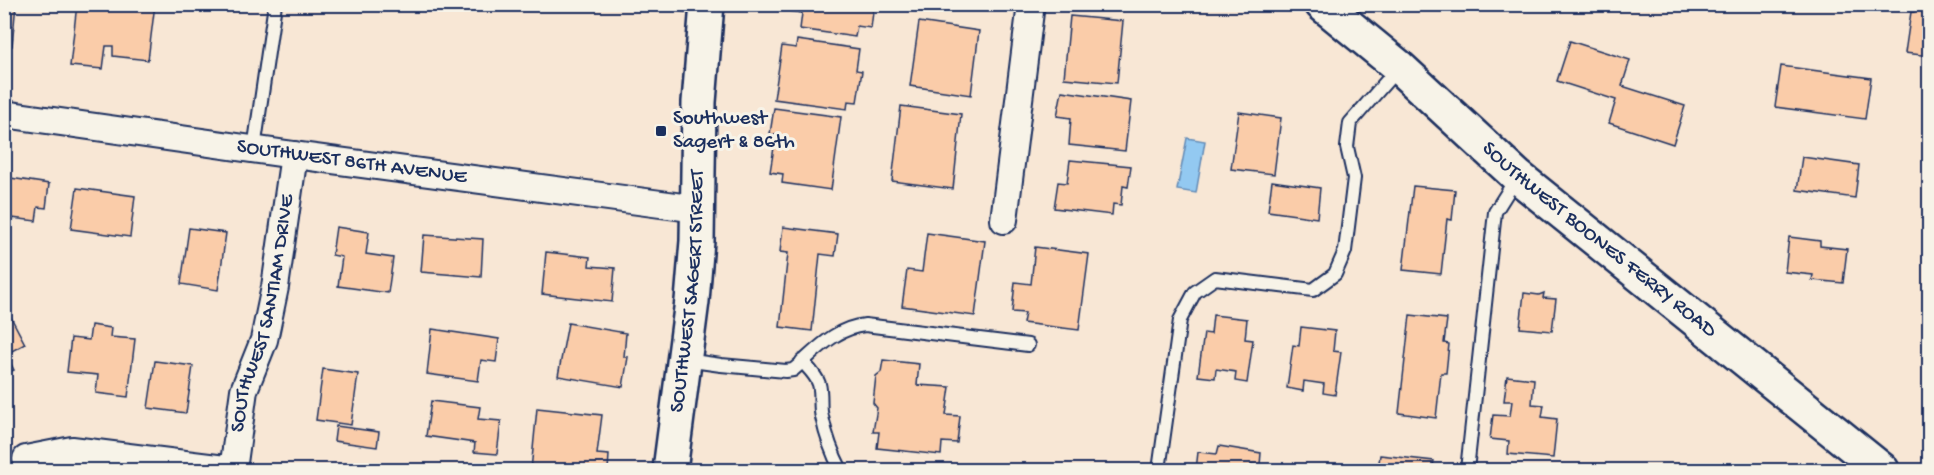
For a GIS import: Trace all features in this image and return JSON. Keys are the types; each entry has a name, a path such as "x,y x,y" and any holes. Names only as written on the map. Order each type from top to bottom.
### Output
{"main road":[{"name":"SOUTHWEST BOONES FERRY ROAD","path":"1322,4 1399,67 1517,176 1882,471"},
{"name":"SOUTHWEST SAGERT STREET","path":"670,471 692,301 697,241 698,6"}],"street":[{"path":"1004,220 1031,4"},
{"name":"SOUTHWEST 86TH AVENUE","path":"4,114 698,209"},
{"name":"SOUTHWEST SANTIAM DRIVE","path":"233,470 244,390 264,340 275,287 294,155"},
{"path":"26,459 72,450 233,470"}],"lane":[{"path":"255,149 275,4"},
{"path":"1159,471 1180,320 1195,292 1215,278 1312,290 1335,274 1346,250 1354,178 1347,147 1350,123 1399,67"},
{"path":"1467,471 1496,212 1517,176"},
{"path":"684,359 721,365 793,370 823,343 843,331 865,325 1028,345"},
{"path":"802,361 819,386 821,413 828,443 841,471"}],"water":[{"path":"1187,138 1205,141 1196,193 1177,190"}],"building":[{"path":"4,4 16,4 12,46 4,45"},
{"path":"77,4 155,4 148,60 113,56 113,46 106,46 103,69 70,66"},
{"path":"789,4 874,4 871,28 857,26 855,37 800,29 802,13 788,11"},
{"path":"910,4 939,4 937,13 909,9"},
{"path":"1915,4 1930,4 1930,56 1905,53 1911,12 1914,12"},
{"path":"1070,16 1123,21 1117,83 1064,78"},
{"path":"919,22 979,31 971,95 910,86"},
{"path":"797,40 859,49 856,70 862,71 857,102 848,101 847,109 774,99 782,46 796,48"},
{"path":"1570,41 1630,60 1622,86 1685,106 1673,144 1609,123 1616,100 1557,81"},
{"path":"1781,66 1871,78 1865,119 1775,107"},
{"path":"1062,91 1131,101 1125,151 1069,145 1071,118 1057,116"},
{"path":"901,106 961,114 953,189 892,181"},
{"path":"774,108 841,117 831,190 782,183 783,174 770,172 776,135 770,134"},
{"path":"1239,112 1281,118 1274,174 1231,169"},
{"path":"1802,157 1859,165 1855,198 1797,190"},
{"path":"1070,160 1131,166 1128,187 1123,186 1121,205 1113,204 1112,215 1054,208 1058,182 1067,183"},
{"path":"4,177 49,184 46,208 38,207 36,221 4,217"},
{"path":"1272,181 1320,188 1317,218 1268,211"},
{"path":"1413,186 1455,190 1452,220 1447,219 1441,274 1403,270"},
{"path":"77,188 135,196 130,237 71,229"},
{"path":"336,227 369,232 366,254 393,258 388,293 338,286 342,257 332,255"},
{"path":"783,227 838,234 835,256 820,254 812,331 780,327 788,253 780,252"},
{"path":"189,228 226,233 218,290 181,284"},
{"path":"927,233 985,241 975,316 902,306 907,270 922,272"},
{"path":"424,235 483,239 481,277 421,272"},
{"path":"1789,237 1820,241 1820,246 1847,249 1843,283 1812,280 1813,275 1785,272"},
{"path":"1035,247 1089,254 1079,330 1023,323 1025,313 1012,312 1015,282 1031,284"},
{"path":"546,252 590,257 589,266 615,268 612,302 542,294"},
{"path":"1524,293 1539,295 1544,293 1543,298 1556,299 1552,331 1520,328"},
{"path":"4,304 25,344 6,354 14,370 4,374"},
{"path":"1213,315 1247,319 1245,339 1253,340 1247,383 1235,381 1236,372 1216,369 1215,378 1198,376 1204,333 1211,334"},
{"path":"1410,315 1447,319 1444,343 1449,344 1446,373 1441,373 1436,418 1399,413"},
{"path":"568,323 626,333 624,357 628,357 623,387 558,376"},
{"path":"91,325 111,328 110,337 135,339 128,397 96,393 98,375 67,372 71,338 89,340"},
{"path":"1301,327 1335,331 1333,351 1341,352 1335,395 1323,393 1324,384 1304,381 1303,391 1287,388 1293,345 1299,346"},
{"path":"432,329 499,339 496,362 481,360 478,381 427,374"},
{"path":"1930,330 1930,367 1925,366"},
{"path":"883,360 919,364 917,385 950,387 946,415 960,416 957,443 942,442 941,455 877,448 879,432 873,432 877,408 873,403 876,376 881,372"},
{"path":"155,361 193,366 186,413 148,408"},
{"path":"323,369 358,374 351,425 316,420"},
{"path":"1507,376 1534,379 1532,404 1544,405 1542,417 1557,419 1553,458 1508,454 1509,441 1490,439 1493,415 1510,416 1512,401 1504,401"},
{"path":"431,401 480,407 478,419 501,421 497,454 474,452 475,443 426,436"},
{"path":"537,408 602,415 597,454 609,455 608,470 531,470"},
{"path":"336,426 379,432 377,447 334,441"},
{"path":"1219,446 1261,453 1260,465 1251,464 1250,470 1196,470 1198,452 1217,454"},
{"path":"1380,455 1434,461 1432,470 1378,470"}],"place":[{"name":"Southwest Sagert & 86th","path":"661,131"}]}
